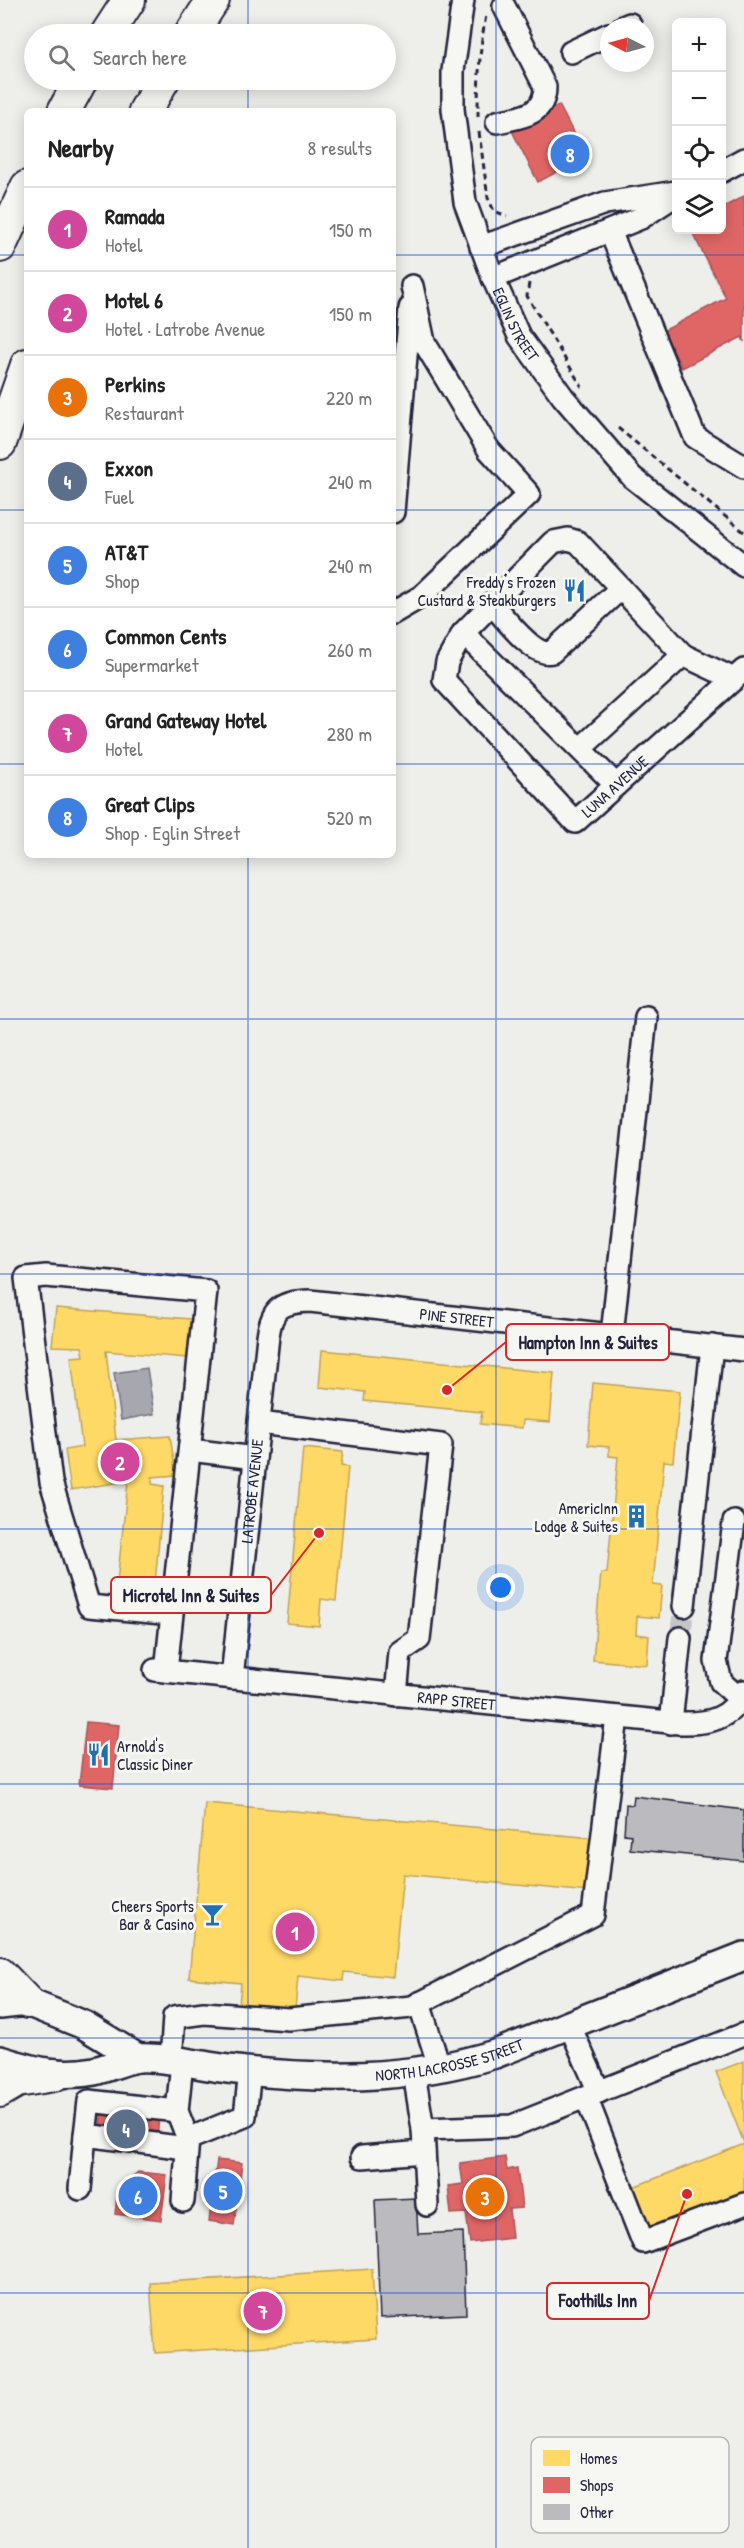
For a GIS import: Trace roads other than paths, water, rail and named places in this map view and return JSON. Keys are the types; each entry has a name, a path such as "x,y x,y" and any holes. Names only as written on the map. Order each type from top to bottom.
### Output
{"highway":[{"path":"113,24 129,0"},
{"path":"197,24 213,0"},
{"path":"66,108 76,90"},
{"path":"147,108 157,90"},
{"path":"0,246 24,194"},
{"path":"0,443 24,374"},
{"path":"0,1974 14,2004"},
{"path":"0,2091 17,2081 54,2075"}],"main road":[{"name":"NORTH LACROSSE STREET","path":"0,2060 54,2075 93,2071 138,2058 337,2078 427,2071 495,2054 742,1962"},
{"name":"NORTH LACROSSE STREET","path":"14,2004 84,2025 138,2058"}],"street":[{"name":"EGLIN STREET","path":"463,0 453,71 457,156 465,202 493,278 519,336 563,397 632,477 744,566"},
{"path":"497,122 524,116 540,106 545,99 545,87 504,6"},
{"path":"571,52 600,38"},
{"path":"726,169 744,159"},
{"path":"481,247 605,203 672,195"},
{"path":"493,278 641,218 672,197"},
{"path":"610,231 695,437 744,467"},
{"path":"396,438 402,290"},
{"path":"396,611 422,596 529,494 489,450 424,342 402,290"},
{"path":"616,785 463,633 553,542 568,539 578,542 683,655 739,674"},
{"path":"492,604 535,649 546,654 552,652 621,588"},
{"name":"LUNA AVENUE","path":"463,633 447,662 444,681 575,822 739,674"},
{"path":"581,748 683,655"},
{"path":"612,1335 646,1017"},
{"path":"46,1276 206,1291 172,1614 89,1606 51,1482 26,1278 46,1276"},
{"name":"PINE STREET","path":"278,1308 288,1303 310,1301 744,1350"},
{"name":"LATROBE AVENUE","path":"232,1678 269,1329 270,1321 278,1308"},
{"path":"684,1606 712,1346"},
{"path":"259,1423 441,1445 419,1639 400,1652 396,1695"},
{"path":"190,1450 255,1458"},
{"path":"734,1522 716,1661 721,1682 742,1695"},
{"name":"RAPP STREET","path":"172,1614 160,1670 671,1723 712,1722 728,1713 742,1695"},
{"path":"671,1723 680,1638"},
{"path":"183,2200 187,2143 177,2111 174,2017 204,2013 289,2019 412,2007 593,1915 617,1717"},
{"path":"419,2003 427,2071 423,2129 427,2205"},
{"path":"570,2026 643,2242 744,2204"},
{"path":"423,2129 512,2126 744,2034"},
{"path":"85,2135 187,2143 245,2116 250,2071"},
{"path":"80,2189 89,2101 177,2111"},
{"path":"362,2157 424,2152"}],"tunnel":[{"path":"680,1638 684,1606"}],"place":[{"name":"Great Clips","path":"570,154"},
{"name":"Freddy's Frozen Custard & Steakburgers","path":"574,591"},
{"name":"Hampton Inn & Suites","path":"447,1390"},
{"name":"Motel 6","path":"120,1462"},
{"name":"AmericInn Lodge & Suites","path":"636,1517"},
{"name":"Microtel Inn & Suites","path":"319,1533"},
{"name":"Arnold's Classic Diner","path":"99,1755"},
{"name":"Cheers Sports Bar & Casino","path":"212,1915"},
{"name":"Ramada","path":"295,1932"},
{"name":"Exxon","path":"126,2129"},
{"name":"AT&T","path":"223,2191"},
{"name":"Foothills Inn","path":"687,2194"},
{"name":"Common Cents","path":"138,2196"},
{"name":"Perkins","path":"485,2197"},
{"name":"Grand Gateway Hotel","path":"263,2311"}]}
